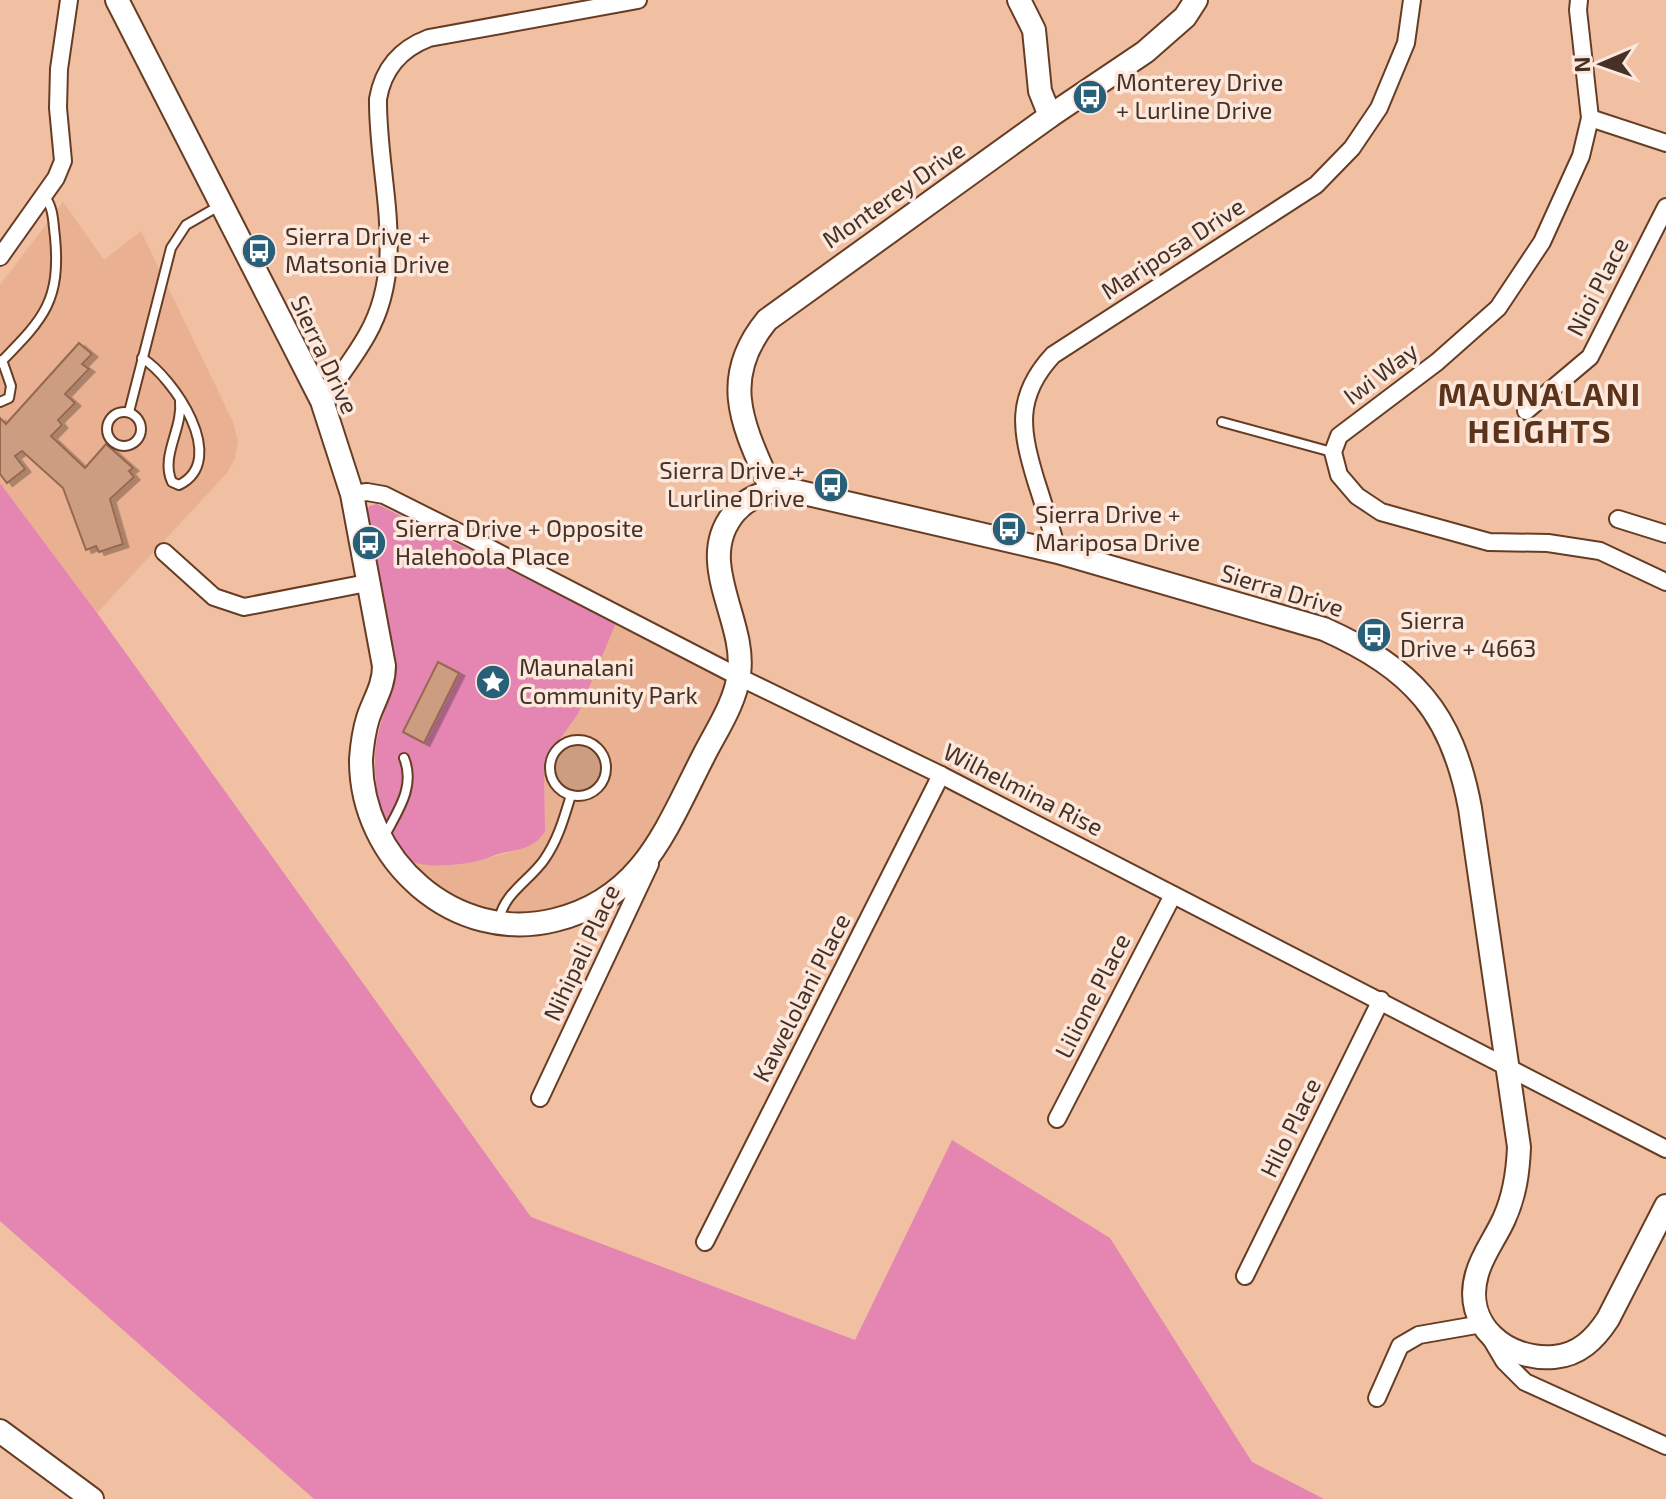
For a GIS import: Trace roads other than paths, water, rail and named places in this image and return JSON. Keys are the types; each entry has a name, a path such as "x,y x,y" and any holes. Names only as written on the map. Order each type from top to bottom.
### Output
{"street":[{"path":"0,257 56,178 63,161 58,108 59,69 69,0"},
{"name":"Sierra Drive","path":"117,0 322,401 352,494 384,673 368,719 361,757 362,776 369,813 382,842 409,878 431,896 465,914 499,922 550,921 596,905 634,876 647,862 667,828 733,699 739,677 738,634 719,569 719,547 726,526 740,507 772,491 795,491 1058,552 1324,629 1375,653 1409,682 1434,710 1451,740 1464,773 1519,1147 1517,1183 1505,1219 1476,1275 1474,1300 1485,1328"},
{"path":"322,401 368,334 386,287 389,226 378,99 383,79 394,61 410,47 429,38 638,0"},
{"path":"1019,0 1034,30 1040,91 1050,116"},
{"name":"Monterey Drive","path":"772,491 745,432 738,401 741,369 758,331 777,311 1145,52 1185,17 1196,0"},
{"name":"Mariposa Drive","path":"1058,552 1023,432 1025,404 1035,377 1053,355 1316,185 1352,148 1379,108 1406,43 1412,0"},
{"name":"Iwi Way","path":"1333,452 1339,436 1437,362 1498,308 1542,242 1581,156 1590,118 1579,0"},
{"path":"1590,118 1666,143"},
{"name":"Nioi Place","path":"1526,411 1590,357 1666,207"},
{"path":"1333,452 1339,475 1357,496 1381,512 1489,542 1548,543 1600,551 1666,582"},
{"name":"Wilhelmina Rise","path":"352,494 367,492 384,495 628,617 739,677 941,775 1666,1149"},
{"path":"1618,519 1666,534"},
{"path":"164,552 214,597 244,607 367,583"},
{"name":"Kawelolani Place","path":"705,1242 941,775"},
{"name":"Nihipali Place","path":"540,1098 667,828"},
{"name":"Lilione Place","path":"1057,1119 1173,895"},
{"name":"Hilo Place","path":"1245,1276 1381,1000"},
{"path":"1377,1398 1400,1346 1419,1335 1485,1328 1506,1348 1535,1357 1563,1356 1586,1345 1608,1319 1666,1206"},
{"path":"1485,1328 1504,1361 1525,1382 1666,1446"},
{"path":"0,1431 92,1499"}],"lane":[{"path":"0,402 9,398 12,390 1,362 38,322 46,310 55,282 57,259 52,210 44,195"},
{"path":"129,412 175,240 193,219 220,205"},
{"path":"142,358 170,381 195,426 198,451 195,468 179,485 172,482 167,468 181,419 180,401"},
{"path":"129,412 138,419 141,430 136,441 119,445 110,439 108,421 117,413 129,412"},
{"path":"1222,422 1333,452"},
{"path":"585,740 600,749 607,766 606,775 589,794 571,795 556,786 550,769 551,761 554,752 568,741 585,740"},
{"path":"382,842 407,790 409,774 404,758"},
{"path":"499,922 505,901 540,865 554,843 571,795"}],"place":[{"name":"Monterey Drive + Lurline Drive","path":"1090,97"},
{"name":"Sierra Drive + Matsonia Drive","path":"259,251"},
{"name":"Sierra Drive + Lurline Drive","path":"831,485"},
{"name":"Sierra Drive + Mariposa Drive","path":"1009,529"},
{"name":"Sierra Drive + Opposite Halehoola Place","path":"369,543"},
{"name":"Sierra Drive + 4663","path":"1374,635"},
{"name":"Maunalani Community Park","path":"493,682"}],"district":[{"name":"MAUNALANI HEIGHTS","path":"1540,414"}]}
